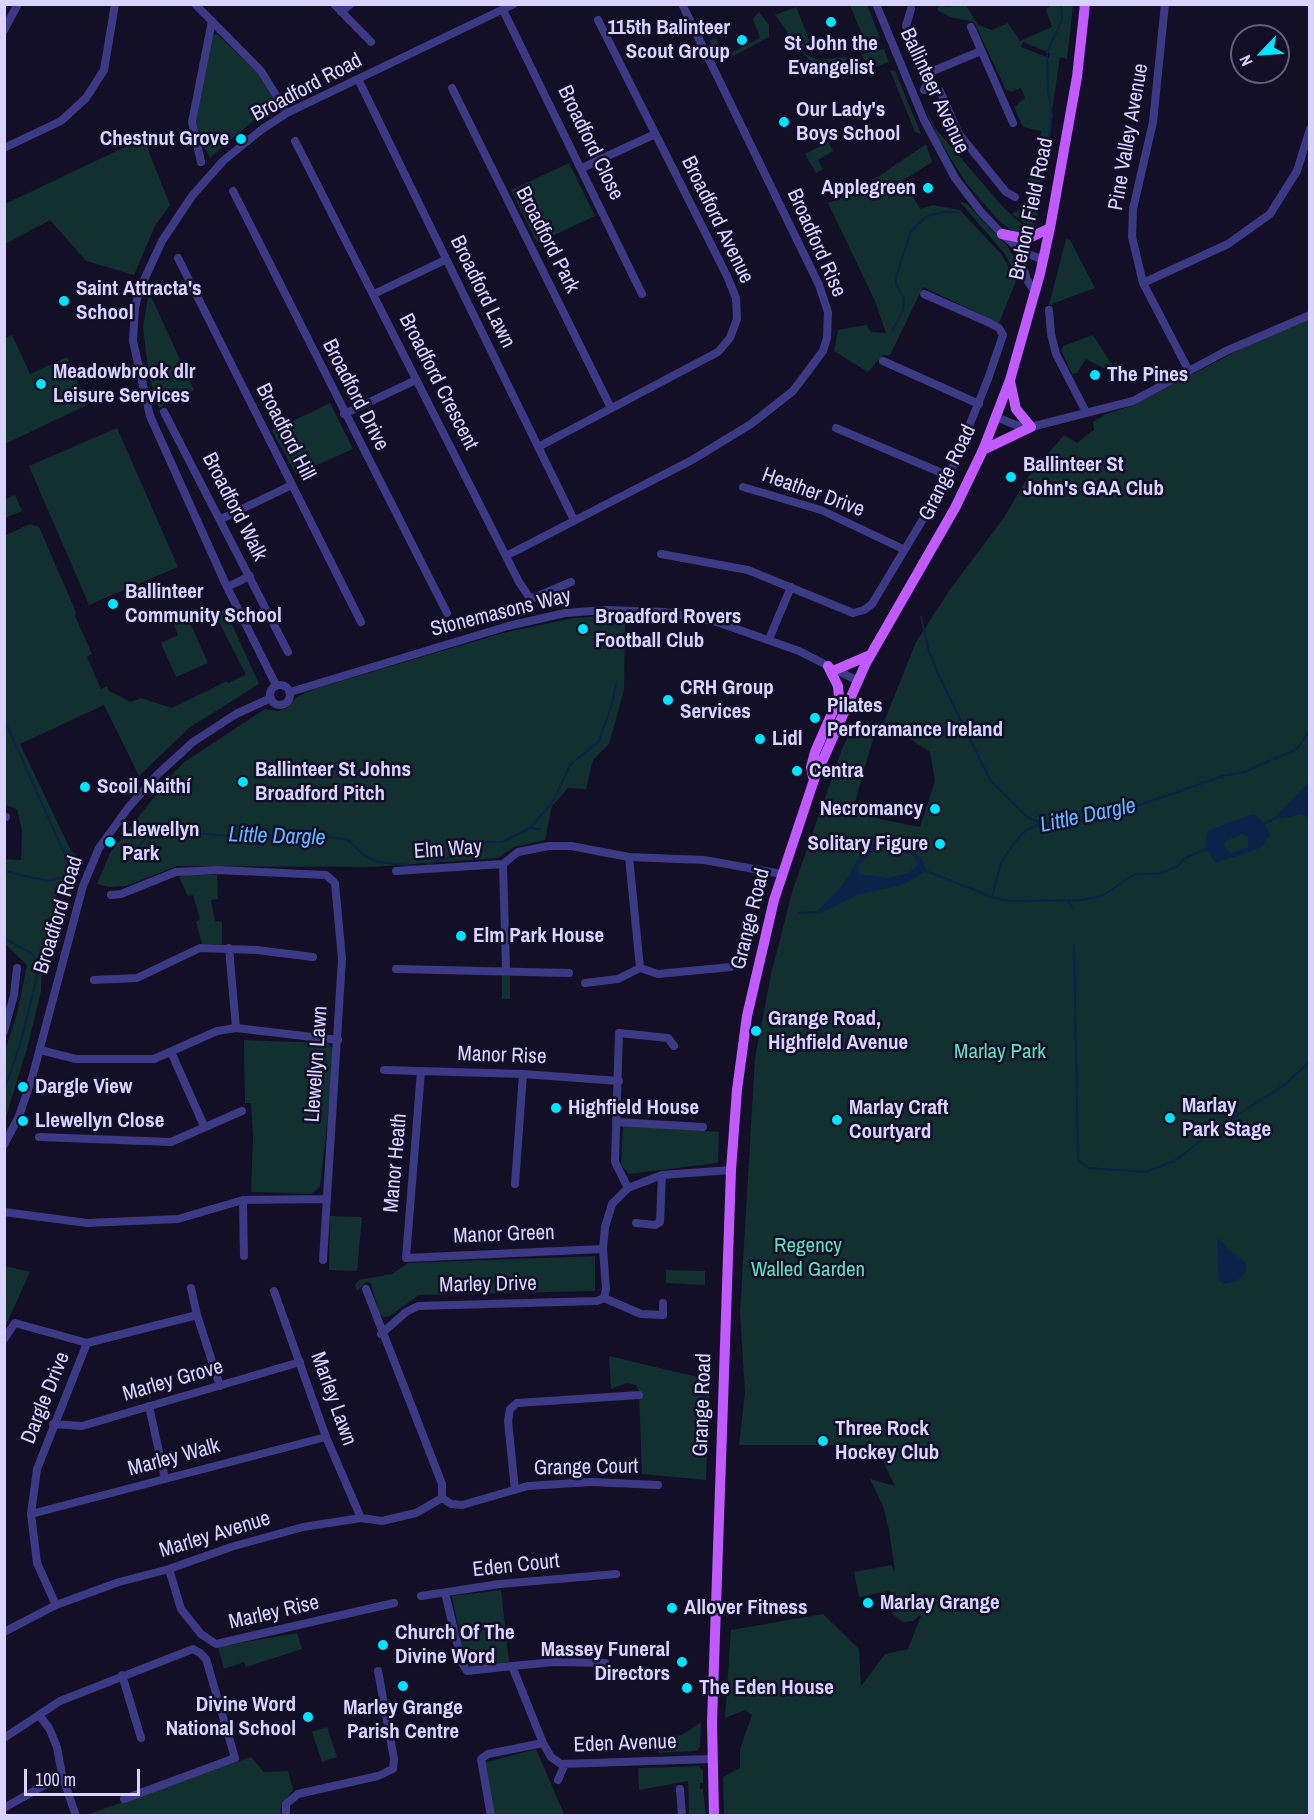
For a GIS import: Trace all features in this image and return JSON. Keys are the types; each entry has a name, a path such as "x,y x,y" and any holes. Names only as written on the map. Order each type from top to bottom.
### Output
{"main road":[{"name":"Brehon Field Road","path":"996,417 1010,380 1044,260 1077,77 1085,4"},
{"path":"1002,234 1027,239 1050,228"},
{"path":"984,450 1031,427 1016,409 1010,380"},
{"name":"Grange Road","path":"714,1815 711,1759 731,1170 737,1090 747,1016 782,874 814,780 870,656 955,508 984,450 996,417"},
{"path":"814,780 812,767 815,752 840,691 832,668 870,656"}],"street":[{"path":"4,30 18,4"},
{"path":"4,148 61,121 86,98 104,70 115,4"},
{"path":"195,4 261,71 287,113"},
{"path":"334,4 370,42"},
{"path":"341,12 351,4"},
{"name":"Broadford Road","path":"276,685 227,587 150,416 135,355 135,308 143,280 158,248 192,196 223,161 287,113 514,4"},
{"name":"Broadford Rise","path":"506,556 692,460 751,424 793,391 818,360 827,338 828,312 819,285 682,4"},
{"name":"Ballinteer Avenue","path":"876,4 913,95 933,139 955,178 981,212 1002,234 1029,256 1044,260"},
{"name":"Pine Valley Avenue","path":"1165,4 1153,122 1133,209 1134,252 1143,283 1189,371"},
{"path":"912,9 906,26 927,73 931,77 924,90"},
{"name":"Broadford Close","path":"504,10 642,294"},
{"name":"Broadford Avenue","path":"538,447 717,351 730,338 737,319 736,298 726,276 598,20"},
{"path":"201,162 192,122 212,21"},
{"path":"971,27 1013,123"},
{"path":"927,73 981,51"},
{"name":"Broadford Lawn","path":"358,79 574,520"},
{"name":"Broadford Park","path":"452,88 610,408"},
{"path":"913,95 924,90 940,91 959,134 1006,192 1015,197"},
{"path":"1143,283 1228,244 1270,214 1297,171 1310,129"},
{"path":"582,168 655,134"},
{"name":"Broadford Crescent","path":"295,141 529,597 538,598 571,582"},
{"name":"Broadford Drive","path":"233,191 344,414 447,613"},
{"path":"1018,248 1027,280 1035,292"},
{"name":"Broadford Hill","path":"178,258 361,622"},
{"path":"374,294 445,260"},
{"path":"660,554 748,570 853,613 873,604 903,549 949,476 979,404 1003,335 999,328 924,294"},
{"path":"1049,310 1056,354 1086,412"},
{"name":"Grange Road","path":"996,417 1016,426 1031,427 1132,401 1226,351 1310,315"},
{"path":"883,361 979,404"},
{"path":"344,414 416,380"},
{"name":"Broadford Walk","path":"164,412 288,652"},
{"path":"836,428 949,476"},
{"path":"221,519 292,485"},
{"name":"Heather Drive","path":"743,487 821,510 903,549"},
{"path":"227,587 250,576"},
{"path":"769,639 791,586"},
{"name":"Stonemasons Way","path":"290,692 508,626 565,613 623,610 673,613 717,622 769,639 858,681"},
{"path":"276,685 286,686 290,692 289,701 284,704 275,703 270,692 276,685"},
{"name":"Broadford Road","path":"4,1145 19,1116 40,1050 83,886 99,848 131,804 157,775 193,742 236,714 271,698"},
{"path":"506,970 503,864 518,852 549,846 572,846 629,857 704,860 782,874"},
{"path":"629,857 640,968"},
{"name":"Elm Way","path":"396,871 503,864"},
{"name":"Llewellyn Lawn","path":"111,894 121,894 176,872 218,870 326,875 335,883 342,959 325,1199 323,1260"},
{"path":"94,980 138,978 200,948 229,948 314,957"},
{"path":"229,948 236,1029"},
{"path":"585,983 618,980 640,968 658,974 731,967"},
{"path":"4,1031 14,995 17,968"},
{"path":"396,969 569,973"},
{"path":"40,1050 76,1059 154,1059 217,1031 236,1029 338,1040"},
{"path":"628,1188 615,1162 619,1033 668,1038 674,1046"},
{"path":"171,1052 204,1126"},
{"name":"Manor Rise","path":"384,1070 523,1074 619,1081"},
{"name":"Manor Heath","path":"406,1258 422,1071"},
{"path":"515,1184 523,1074"},
{"path":"39,1137 171,1142 242,1111"},
{"path":"616,1122 703,1127"},
{"path":"663,1303 663,1315 641,1314 604,1298 606,1289 603,1249 612,1204 628,1188 662,1175 731,1170"},
{"path":"636,1223 655,1225 660,1222 662,1175"},
{"path":"4,1212 87,1223 178,1219 243,1200 325,1199"},
{"path":"243,1200 244,1256"},
{"name":"Manor Green","path":"406,1258 603,1249"},
{"path":"191,1287 197,1314 220,1386"},
{"path":"366,1289 381,1334 442,1484 442,1498"},
{"name":"Marley Lawn","path":"274,1291 326,1437 361,1518"},
{"name":"Marley Drive","path":"381,1334 418,1306 597,1301 604,1298"},
{"path":"4,1339 12,1324 87,1343 197,1314"},
{"name":"Dargle Drive","path":"56,1605 37,1563 31,1514 37,1469 87,1343"},
{"name":"Marley Grove","path":"53,1424 82,1426 300,1362"},
{"name":"Grange Court","path":"515,1490 508,1421 510,1409 517,1402 639,1395"},
{"path":"149,1406 165,1479"},
{"name":"Marley Walk","path":"31,1514 326,1437"},
{"name":"Grange Court","path":"442,1498 451,1504 462,1505 528,1486 591,1482 658,1485"},
{"name":"Marley Avenue","path":"4,1632 56,1605 118,1582 169,1569 231,1547 293,1530 361,1518 382,1521 416,1512 442,1498"},
{"name":"Marley Rise","path":"169,1569 181,1609 201,1634 216,1644 394,1603"},
{"name":"Eden Court","path":"421,1596 500,1584 616,1574"},
{"path":"446,1593 462,1663 467,1671 554,1662 605,1663"},
{"path":"4,1738 60,1701 193,1649 206,1659 235,1758 124,1799"},
{"name":"Eden Avenue","path":"512,1666 543,1743 551,1757 563,1764 711,1759"},
{"path":"286,1815 286,1804 298,1794 378,1776 393,1768 394,1759 378,1671"},
{"path":"122,1675 141,1738"},
{"path":"39,1715 49,1728 57,1747 62,1775 76,1815"},
{"path":"491,1815 481,1759 488,1754 543,1743"},
{"path":"558,1780 563,1764"},
{"path":"4,1808 62,1775"},
{"path":"680,1789 682,1815"}],"green space":[{"path":"850,5 867,5 880,38 867,41 864,39"},
{"path":"939,5 947,7 966,5 978,25 992,30 1008,23 1020,41 1052,27 1046,9 1052,5 1073,5 1067,59 1060,57 1041,185 1033,193 1024,185 1032,176 1041,131 1023,127 1014,107 1025,98 1021,88 1011,92 1006,90 974,22 950,17 937,10","holes":["1023,42 1050,53 1049,58 1021,47"]},
{"path":"796,7 810,42 803,47 789,34 775,15"},
{"path":"759,12 769,25 769,37 720,63 709,41 716,38 725,56 760,38 753,19"},
{"path":"217,34 259,74 278,107 255,119 210,158 201,141 196,122 213,35"},
{"path":"796,44 807,55 818,60 847,57 845,65 812,64"},
{"path":"884,49 889,62 870,69 861,54"},
{"path":"890,70 895,71 921,134 915,132"},
{"path":"922,102 935,128 1003,207 1020,223 1032,228 1030,235 1014,232 999,221 966,183 938,138"},
{"path":"146,137 147,147 170,205 155,226 134,275 86,261 50,220 5,244 5,204"},
{"path":"828,142 833,151 818,160 823,169 816,173 805,154"},
{"path":"926,144 932,162 904,180 920,209 933,205 960,210 1002,255 1016,281 999,323 923,287 890,355 883,355 868,372 834,351 838,330 866,325 871,332 886,333 875,301 828,203 854,193"},
{"path":"569,163 595,216 537,243 511,190"},
{"path":"1040,196 1037,220 1033,225 1027,225 1012,214"},
{"path":"959,201 967,204 1008,247 1020,268 1014,271 1005,254"},
{"path":"1066,239 1070,240 1095,288 1049,305"},
{"path":"149,292 194,390 159,408 149,376 143,327"},
{"path":"1309,320 1309,1815 724,1815 723,1777 740,1768 740,1749 752,1715 745,1710 725,1718 731,1630 823,1614 859,1649 861,1686 885,1654 908,1649 922,1613 913,1621 903,1622 893,1615 890,1591 859,1597 854,1572 891,1565 895,1571 883,1506 870,1479 895,1486 879,1453 869,1445 739,1445 745,1393 740,1313 755,1058 771,974 793,889 842,749 854,725 875,732 854,805 880,819 920,827 935,781 930,752 884,722 916,642 949,591 1003,519 1028,477 1064,435 1077,443 1094,430 1093,422 1104,415 1134,405 1248,345"},
{"name":"Meadowbrook dlr Leisure Services","path":"12,335 30,374 67,357 87,405 5,444 5,338"},
{"path":"1093,335 1116,371 1111,372 1086,359 1077,373 1072,374 1061,350 1063,346"},
{"path":"330,403 353,449 296,474 272,431"},
{"path":"117,428 178,567 89,605 29,466"},
{"path":"15,495 22,511 5,518 5,499"},
{"path":"30,524 39,527 76,612 75,616 92,654 87,657 101,689 107,686 109,691 131,702 141,698 172,708 227,681 228,683 246,675 215,614 225,609 259,684 189,728 139,776 104,705 20,744 71,851 81,859 71,884 58,892 42,954 41,991 28,1045 5,1120 5,1051 17,1014 27,965 5,944 5,859 21,860 22,830 17,809 5,805 4,536"},
{"path":"625,615 624,690 609,744 593,760 586,789 568,788 552,806 545,840 514,847 498,858 371,867 177,866 126,886 109,887 97,884 110,853 184,762 265,709 278,711 287,708 297,697 314,689 503,633 573,618"},
{"path":"187,616 208,663 176,677 161,643 178,635 173,622"},
{"path":"217,875 218,899 211,900 215,921 222,922 222,944 202,944 196,922 200,919 193,895 188,896 179,877"},
{"path":"502,970 510,970 510,999 502,999"},
{"path":"244,1040 327,1043 335,1050 320,1187 311,1194 251,1192 253,1138 251,1103 245,1103"},
{"path":"623,1125 719,1132 718,1163 629,1174 621,1165"},
{"path":"330,1216 362,1217 357,1271 329,1270"},
{"path":"595,1256 595,1291 419,1295 390,1316 383,1317 379,1313 371,1283 366,1282 357,1291 355,1285 359,1280 392,1274 408,1263"},
{"path":"4,1266 30,1272 5,1327"},
{"path":"666,1270 705,1271 705,1285 666,1283"},
{"path":"609,1356 710,1380 706,1480 642,1474 639,1391 636,1385 626,1383 611,1389"},
{"path":"501,1590 509,1662 472,1667 465,1661 452,1596"},
{"path":"297,1633 302,1649 246,1667 244,1662 224,1669 218,1647"},
{"path":"701,1722 700,1746 697,1751 660,1753 652,1746 651,1743 674,1740 674,1736 682,1735"},
{"path":"327,1727 337,1757 322,1762 312,1732"},
{"path":"536,1749 564,1814 494,1815 483,1763"},
{"path":"251,1757 264,1772 288,1771 293,1790 280,1807 281,1815 83,1816"},
{"path":"699,1766 703,1771 703,1783 700,1783 700,1789 703,1789 706,1815 689,1815 688,1781 639,1790 638,1768"}],"water":[{"path":"1309,782 1309,818 1301,814 1281,819 1279,813"},
{"path":"1254,814 1265,823 1270,836 1262,847 1216,863 1205,849 1207,831","holes":["1242,834 1248,837 1248,847 1231,853 1224,846 1226,841"]},
{"path":"881,841 897,843 911,850 923,860 926,871 902,885 857,895 821,913 816,912 843,885 864,848","holes":["897,846 913,856 918,864 909,873 888,878 859,874 858,866 877,848"]},
{"path":"1217,1239 1245,1262 1246,1272 1237,1281 1223,1284 1219,1280"}],"waterway":[{"path":"1025,202 1040,188 1052,115 1048,90 1047,52 1062,20 1061,4"},
{"path":"892,331 903,310 904,299 896,284 896,277 911,231 927,216 943,212 958,212"},
{"path":"921,617 929,652 939,676 990,780 1027,817 1041,823"},
{"path":"530,828 554,800 570,765 599,741 612,704 616,684"},
{"path":"4,719 66,857"},
{"name":"Little Dargle","path":"926,871 992,897 1001,863 1025,831 1041,823 1066,823 1111,815 1223,776 1244,772 1297,749 1310,730"},
{"path":"1265,823 1280,816"},
{"name":"Little Dargle","path":"122,859 138,847 156,826 165,824 193,833 242,837 288,834 303,838 329,837 348,840 365,856 379,862 415,866"},
{"name":"Little Dargle","path":"426,865 469,851 486,842 502,842 530,828 540,829"},
{"path":"992,897 1008,901 1027,901 1081,900 1102,896 1133,875 1161,873 1178,866 1184,859 1205,849"},
{"name":"Little Dargle","path":"4,871 47,881 75,875"},
{"path":"1068,900 1072,908"},
{"name":"Little Dargle","path":"799,913 817,912"},
{"name":"Little Dargle","path":"4,938 31,953 38,962 36,981 21,1041 4,1092"},
{"path":"1074,944 1078,1160 1088,1168 1146,1172 1176,1160 1217,1128 1286,1084 1310,1061"}],"place":[{"name":"St John the Evangelist","path":"831,22"},
{"name":"115th Balinteer Scout Group","path":"742,40"},
{"name":"Our Lady's Boys School","path":"784,122"},
{"name":"Chestnut Grove","path":"241,139"},
{"name":"Applegreen","path":"928,188"},
{"name":"Saint Attracta's School","path":"64,301"},
{"name":"The Pines","path":"1095,375"},
{"name":"Meadowbrook dlr Leisure Services","path":"41,384"},
{"name":"Ballinteer St John's GAA Club","path":"1011,477"},
{"name":"Ballinteer Community School","path":"113,604"},
{"name":"Broadford Rovers Football Club","path":"583,629"},
{"name":"CRH Group Services","path":"668,700"},
{"name":"Pilates Perforamance Ireland","path":"815,718"},
{"name":"Lidl","path":"760,739"},
{"name":"Centra","path":"797,771"},
{"name":"Ballinteer St Johns Broadford Pitch","path":"243,782"},
{"name":"Scoil Naithí","path":"85,787"},
{"name":"Necromancy","path":"935,809"},
{"name":"Llewellyn Park","path":"110,842"},
{"name":"Solitary Figure","path":"940,844"},
{"name":"Elm Park House","path":"461,936"},
{"name":"Grange Road, Highfield Avenue","path":"756,1031"},
{"name":"Dargle View","path":"23,1087"},
{"name":"Highfield House","path":"556,1108"},
{"name":"Marlay Park Stage","path":"1170,1118"},
{"name":"Marlay Craft Courtyard","path":"837,1120"},
{"name":"Llewellyn Close","path":"23,1121"},
{"name":"Three Rock Hockey Club","path":"823,1441"},
{"name":"Marlay Grange","path":"868,1603"},
{"name":"Allover Fitness","path":"672,1608"},
{"name":"Church Of The Divine Word","path":"383,1645"},
{"name":"Massey Funeral Directors","path":"682,1662"},
{"name":"Marley Grange Parish Centre","path":"403,1686"},
{"name":"The Eden House","path":"687,1688"},
{"name":"Divine Word National School","path":"308,1717"}],"park label":[{"name":"Marlay Park","path":"1000,1052"},
{"name":"Regency Walled Garden","path":"808,1258"}]}
